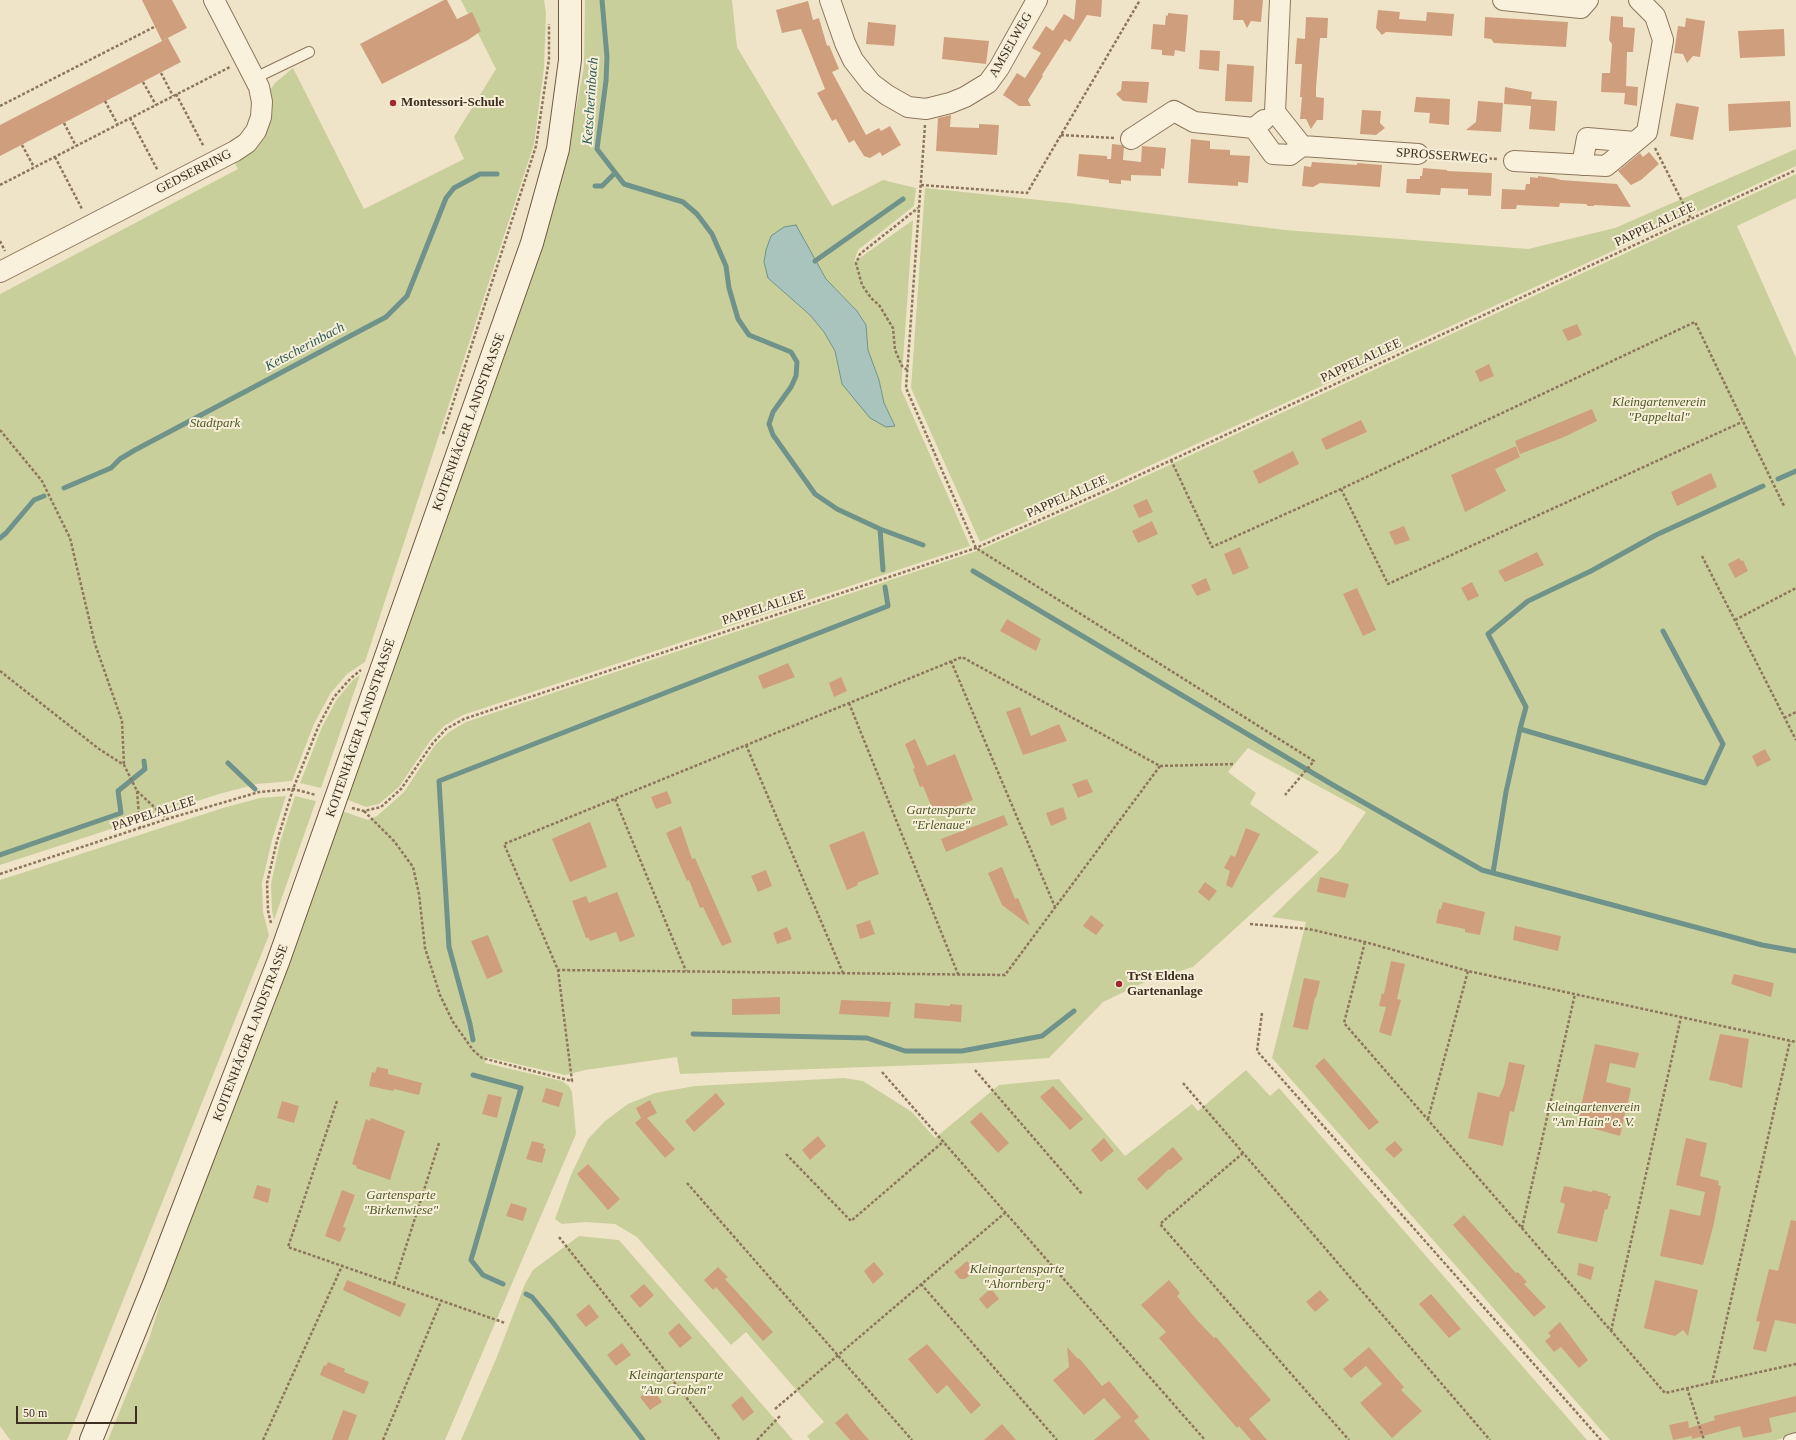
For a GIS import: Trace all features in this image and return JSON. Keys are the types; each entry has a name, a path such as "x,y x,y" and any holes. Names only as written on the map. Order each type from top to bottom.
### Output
{"main road":[{"name":"KOITENHÄGER LANDSTRASSE","path":"91,1440 154,1284 278,962 532,243 558,149 570,60 570,0"}],"street":[{"name":"GEDSERRING","path":"0,272 212,163 247,143 256,131 261,117 262,102 259,87 214,0"},
{"name":"AMSELWEG","path":"830,0 845,43 853,60 871,83 887,95 908,107 926,109 950,103 965,97 988,83 999,68 1037,0"},
{"path":"1254,128 1273,154 1290,155 1302,146 1276,112 1280,0"},
{"path":"1503,0 1581,8 1588,0"},
{"path":"1514,161 1606,166 1641,137 1663,40 1655,16 1639,0"},
{"path":"1131,139 1174,111 1194,122 1254,128 1276,112"},
{"path":"1582,165 1587,138 1641,137"},
{"name":"SPROSSERWEG","path":"1302,146 1418,154"}],"lane":[{"path":"255,78 309,52"},
{"path":"1789,1440 1796,1438"}],"path":[{"path":"921,185 1027,193 1140,0"},
{"path":"441,440 536,146 549,59 549,22"},
{"path":"0,106 156,26"},
{"path":"0,185 245,59"},
{"path":"161,73 212,163"},
{"path":"143,82 156,105"},
{"path":"105,101 118,124"},
{"path":"926,109 906,388 976,548 1314,761 1285,795"},
{"path":"130,118 166,187"},
{"path":"64,123 76,146"},
{"path":"1061,136 1131,139"},
{"path":"1641,137 1691,219"},
{"path":"138,142 142,140"},
{"path":"22,145 34,167"},
{"name":"SPROSSERWEG","path":"1418,154 1514,161"},
{"path":"55,156 91,226"},
{"name":"PAPPELALLEE","path":"364,811 381,807 401,789 433,743 446,729 464,719 976,548 1172,460 1796,170"},
{"path":"907,370 902,366 895,350 893,328 879,305 871,298 862,285 856,263 860,254 919,208"},
{"path":"1172,460 1212,547 1341,489 1695,322 1742,422 1784,506"},
{"path":"1341,489 1388,584 1742,422"},
{"path":"0,430 42,481 70,538 95,644 122,721 124,766 137,791 167,819"},
{"path":"1702,556 1796,740"},
{"path":"1735,620 1796,588"},
{"path":"349,807 364,811 394,841 413,867 419,894 425,948 440,995 453,1022 473,1050 482,1058 572,1080 558,970 504,844 962,656 1160,766 1235,764"},
{"path":"951,661 1055,908"},
{"path":"271,924 268,911 267,883 277,841 294,789 318,725 334,696 362,669"},
{"path":"0,670 99,749 124,766"},
{"path":"849,703 958,974"},
{"path":"1784,718 1796,712"},
{"path":"746,745 843,973"},
{"path":"558,970 1005,975 1160,766"},
{"name":"PAPPELALLEE","path":"0,874 167,819 259,792 294,789 316,795"},
{"path":"137,791 140,828"},
{"path":"615,799 686,971"},
{"path":"1250,924 1309,930 1365,942 1468,971 1796,1042"},
{"path":"1365,942 1344,1024 1665,1393 1796,1364"},
{"path":"1428,1120 1468,971"},
{"path":"1522,1228 1575,994"},
{"path":"1262,1013 1257,1051 1600,1440"},
{"path":"1611,1331 1681,1017"},
{"path":"1712,1383 1790,1041"},
{"path":"975,1070 1082,1194"},
{"path":"882,1072 1205,1440"},
{"path":"1183,1083 1490,1440"},
{"path":"337,1101 288,1247 505,1323"},
{"path":"786,1154 851,1221 944,1141"},
{"path":"394,1284 439,1143"},
{"path":"1243,1153 1160,1224 1349,1440"},
{"path":"687,1184 912,1440"},
{"path":"775,1409 1006,1212"},
{"path":"559,1237 720,1440"},
{"path":"263,1440 342,1266"},
{"path":"921,1284 1057,1440"},
{"path":"382,1440 441,1301"},
{"path":"1687,1388 1704,1440"},
{"path":"756,1440 780,1416"}],"green space":[{"name":"Stadtpark","path":"461,0 544,0 546,13 544,68 534,144 365,662 347,674 330,694 314,724 292,781 257,784 219,794 0,865 0,294 238,169 233,160 270,90 275,83 293,68 364,209 464,159 454,137 496,69"},
{"path":"585,0 732,0 737,47 832,206 883,180 916,188 914,206 858,250 854,262 913,220 901,389 970,546 463,715 444,726 430,741 399,787 379,804 366,807 346,799 571,138 584,66","holes":["803,238 826,279 857,311 866,325 868,350 879,380 884,403 895,425 857,401 842,384 835,351 824,332 810,315 768,278"]},
{"path":"1796,149 1796,166 1106,486 980,542 911,388 925,188 1068,203 1285,230 1528,249 1615,228"},
{"path":"1796,174 1796,198 1737,226 1796,358 1796,1435 1776,1440 1610,1440 1272,1058 1306,922 1272,917 1339,851 1366,812 1248,748 1228,772 1256,793 1250,804 1319,852 1193,967 1147,981 1103,1002 1049,1058 974,1063 680,1074 677,1057 585,1070 565,1075 486,1057 485,1063 562,1081 569,1086 572,1092 576,1134 445,1440 108,1440 149,1339 177,1249 342,811 368,820 377,816 404,792 435,745 449,732 466,722 977,551 1109,493"},
{"path":"360,675 321,788 300,783 322,727 337,699 353,680"},
{"path":"286,796 272,840 262,883 263,912 269,935 68,1438 67,1440 10,1440 0,1426 0,880 223,808 260,798"},
{"path":"295,796 316,801 274,920 272,911 271,884 280,842"},
{"name":"Kleingartensparte \"Ahornberg\"","path":"1246,1070 1270,1096 1279,1088 1587,1440 810,1440 807,1436 824,1422 746,1332 731,1345 637,1237 615,1224 586,1222 562,1224 555,1219 571,1175 588,1139 605,1121 628,1104 655,1093 695,1086 844,1078 863,1081 912,1112 935,1138 999,1085 1059,1079 1125,1156 1192,1104 1198,1111"},
{"name":"Kleingartensparte \"Am Graben\"","path":"579,1236 619,1240 793,1440 461,1440 496,1359 525,1284 533,1270"}],"water":[{"path":"796,225 826,279 857,311 866,325 868,350 879,380 884,403 895,426 886,427 870,418 842,384 835,351 824,332 810,315 768,278 764,262 771,236 784,227"}],"building":[{"path":"142,0 172,0 187,28 162,41"},
{"path":"444,0 447,0 457,19 472,12 481,31 468,40 382,84 360,44"},
{"path":"1076,0 1102,0 1101,17 1087,15 1070,42 1065,39 1042,75 1043,76 1028,100 1031,106 1019,106 1003,95 1017,73 1025,78 1041,53 1032,48 1046,26 1053,31 1064,14 1074,20"},
{"path":"1234,0 1263,0 1261,22 1251,21 1247,28 1243,20 1233,20"},
{"path":"808,1 813,20 819,18 827,46 829,45 839,69 832,72 866,135 879,128 881,131 890,126 901,145 882,156 880,152 870,158 864,156 854,140 849,143 836,119 832,121 817,93 825,89 801,29 782,33 776,10"},
{"path":"1378,10 1400,12 1399,19 1426,21 1427,12 1454,14 1452,36 1386,32 1382,35 1376,28"},
{"path":"1168,13 1188,15 1185,52 1175,50 1174,56 1162,55 1162,50 1151,49 1153,24 1165,25 1166,15 1168,16"},
{"path":"1611,16 1623,17 1623,27 1635,28 1633,52 1627,52 1626,86 1638,87 1637,106 1624,104 1625,93 1601,92 1602,73 1610,73 1612,44 1609,40"},
{"path":"1306,17 1328,18 1327,38 1320,38 1316,88 1316,97 1324,98 1323,120 1317,120 1311,129 1306,119 1300,119 1302,64 1295,64 1297,38 1305,39"},
{"path":"1485,17 1568,22 1566,47 1494,43 1491,39 1484,38"},
{"path":"1686,18 1705,21 1700,57 1693,56 1687,63 1683,54 1674,53 1678,26 1685,27"},
{"path":"868,22 896,25 894,46 866,44"},
{"path":"1784,29 1785,56 1740,58 1738,31"},
{"path":"944,37 989,41 986,64 942,59"},
{"path":"168,38 181,62 0,156 0,125"},
{"path":"1200,50 1220,51 1219,71 1199,69"},
{"path":"1227,64 1254,66 1252,102 1225,101"},
{"path":"1122,81 1149,82 1147,103 1123,101 1116,94 1121,90"},
{"path":"1505,87 1532,92 1531,99 1557,101 1555,131 1529,129 1531,106 1504,104"},
{"path":"1416,97 1450,99 1449,125 1429,123 1430,113 1414,112"},
{"path":"1478,101 1503,103 1501,132 1466,130 1476,122"},
{"path":"1790,101 1791,127 1729,131 1728,104"},
{"path":"1676,103 1699,107 1693,140 1670,136"},
{"path":"1362,110 1381,111 1380,123 1385,128 1376,135 1360,134"},
{"path":"951,115 950,127 979,128 979,124 999,125 997,155 936,151 938,118"},
{"path":"1191,139 1210,141 1210,149 1230,150 1230,155 1250,156 1248,183 1238,182 1238,186 1188,183"},
{"path":"1112,144 1121,145 1124,147 1123,160 1141,162 1142,146 1166,148 1164,169 1161,168 1161,176 1131,175 1131,181 1121,180 1121,184 1109,183 1109,180 1077,176 1079,154 1107,156 1107,159 1111,159"},
{"path":"1649,152 1659,164 1641,180 1631,185 1618,171 1640,153 1643,157"},
{"path":"1312,162 1382,165 1380,187 1320,183 1313,187 1302,186 1304,166 1311,167"},
{"path":"1423,168 1447,171 1492,173 1491,196 1468,195 1468,189 1441,188 1440,195 1406,193 1407,179 1420,179"},
{"path":"1538,176 1561,180 1617,184 1631,207 1588,206 1586,204 1560,203 1559,207 1517,205 1516,209 1501,209 1502,189 1525,190 1526,184 1530,184 1530,177 1538,178"},
{"path":"1577,324 1582,335 1568,341 1562,330"},
{"path":"1489,364 1494,376 1480,382 1475,371"},
{"path":"1592,409 1597,421 1564,437 1520,454 1515,441"},
{"path":"1361,420 1367,432 1326,450 1321,439"},
{"path":"1516,446 1520,457 1495,469 1506,491 1465,512 1451,475"},
{"path":"1293,451 1299,464 1259,484 1253,471"},
{"path":"1711,473 1717,487 1677,506 1671,492"},
{"path":"1147,499 1153,512 1139,518 1133,505"},
{"path":"1152,521 1158,534 1138,543 1132,531"},
{"path":"1404,526 1410,540 1395,545 1389,532"},
{"path":"1240,547 1249,568 1233,575 1224,554"},
{"path":"1537,552 1544,565 1505,582 1498,571"},
{"path":"1739,558 1741,561 1743,560 1748,571 1735,578 1728,564"},
{"path":"1206,578 1211,590 1197,596 1191,585"},
{"path":"1472,582 1479,596 1468,601 1461,588"},
{"path":"1357,588 1376,630 1363,636 1343,594"},
{"path":"1007,619 1041,639 1036,651 1000,631"},
{"path":"788,663 795,677 763,689 758,676"},
{"path":"841,677 847,691 834,697 829,683"},
{"path":"1020,707 1031,736 1059,724 1067,741 1023,755 1006,712"},
{"path":"915,739 927,766 955,754 973,800 935,815 923,786 920,787 913,769 915,768 905,744"},
{"path":"1765,749 1771,760 1757,767 1752,756"},
{"path":"1087,779 1093,792 1078,798 1072,784"},
{"path":"667,791 672,803 656,809 651,797"},
{"path":"1063,807 1067,819 1051,826 1046,813"},
{"path":"1004,815 1008,825 946,852 941,839"},
{"path":"590,822 607,867 570,882 552,839"},
{"path":"681,826 692,859 695,858 732,942 722,946 703,907 700,908 689,880 687,881 666,833"},
{"path":"1246,828 1260,834 1232,888 1226,885 1230,871 1224,868 1231,855 1235,857"},
{"path":"864,831 879,874 857,883 858,885 847,890 829,845"},
{"path":"1002,867 1015,899 1018,898 1030,926 1002,905 988,873"},
{"path":"766,870 772,886 758,892 751,876"},
{"path":"1320,877 1349,884 1345,898 1317,892"},
{"path":"1205,882 1217,891 1209,901 1198,892"},
{"path":"617,892 635,936 620,942 616,932 590,941 589,938 586,938 572,901 586,896 589,903"},
{"path":"1443,902 1485,912 1480,935 1465,932 1465,929 1436,923 1439,909 1441,909"},
{"path":"1091,915 1104,925 1096,935 1083,926"},
{"path":"870,920 875,934 860,939 856,925"},
{"path":"1515,926 1561,936 1558,951 1513,940"},
{"path":"787,927 792,939 777,944 773,933"},
{"path":"488,935 503,972 487,979 471,941"},
{"path":"1391,961 1405,964 1397,999 1401,1000 1391,1036 1379,1032 1386,1007 1379,1006 1382,993 1384,994"},
{"path":"1734,974 1774,983 1771,997 1731,984"},
{"path":"1304,978 1320,981 1308,1030 1293,1027"},
{"path":"780,997 780,1014 732,1015 732,999"},
{"path":"841,1000 891,1002 889,1017 839,1014"},
{"path":"915,1003 950,1006 950,1004 962,1005 961,1022 914,1018"},
{"path":"1720,1034 1749,1039 1742,1088 1709,1080"},
{"path":"1595,1044 1639,1053 1635,1068 1610,1063 1606,1082 1631,1089 1620,1136 1577,1124"},
{"path":"1324,1058 1379,1122 1369,1130 1315,1066"},
{"path":"1509,1062 1525,1065 1514,1112 1510,1111 1503,1146 1468,1138 1478,1092 1499,1097 1504,1086"},
{"path":"377,1067 388,1069 388,1074 422,1083 419,1095 394,1089 393,1091 369,1086 372,1072 375,1073"},
{"path":"1053,1086 1083,1119 1070,1130 1040,1097"},
{"path":"546,1088 563,1093 559,1107 542,1102"},
{"path":"716,1093 725,1104 694,1132 685,1121"},
{"path":"488,1094 502,1097 497,1118 482,1114"},
{"path":"650,1100 657,1113 647,1118 675,1149 665,1158 635,1123 641,1118 636,1108"},
{"path":"282,1101 299,1106 294,1123 277,1118"},
{"path":"981,1112 1009,1143 998,1153 970,1122"},
{"path":"371,1118 405,1131 390,1180 356,1168 357,1166 352,1164 366,1119 370,1121"},
{"path":"818,1136 826,1146 810,1160 802,1150"},
{"path":"1104,1138 1114,1151 1101,1162 1091,1150"},
{"path":"1686,1138 1707,1143 1700,1176 1719,1181 1718,1185 1721,1186 1714,1223 1703,1265 1660,1256 1670,1209 1700,1216 1705,1192 1676,1185"},
{"path":"532,1141 544,1144 543,1148 546,1149 542,1163 526,1159"},
{"path":"1395,1141 1403,1150 1394,1158 1385,1149"},
{"path":"1173,1147 1183,1159 1170,1170 1169,1169 1147,1190 1137,1179"},
{"path":"588,1164 620,1199 608,1210 577,1174"},
{"path":"257,1185 271,1189 268,1203 253,1198"},
{"path":"1564,1186 1592,1192 1593,1190 1611,1196 1607,1210 1605,1209 1597,1242 1557,1233 1565,1204 1560,1202"},
{"path":"342,1190 355,1195 343,1227 346,1228 340,1242 325,1236"},
{"path":"511,1203 527,1208 523,1221 506,1216"},
{"path":"1464,1215 1516,1273 1518,1272 1527,1282 1524,1284 1546,1307 1534,1317 1453,1225"},
{"path":"1791,1220 1796,1221 1796,1324 1775,1320 1766,1352 1753,1349 1760,1322 1756,1321 1769,1269 1778,1271"},
{"path":"967,1261 975,1271 965,1279 960,1279 954,1272"},
{"path":"874,1262 884,1274 873,1284 864,1271"},
{"path":"1579,1263 1594,1267 1591,1280 1577,1275"},
{"path":"718,1267 728,1277 725,1279 773,1332 763,1341 716,1287 713,1290 704,1280"},
{"path":"347,1280 406,1304 400,1317 343,1290"},
{"path":"1169,1280 1180,1293 1177,1296 1197,1320 1214,1338 1216,1337 1271,1400 1249,1419 1267,1440 1251,1440 1239,1426 1237,1428 1159,1338 1166,1332 1141,1305"},
{"path":"1655,1280 1698,1290 1688,1336 1683,1330 1675,1336 1644,1328"},
{"path":"644,1284 654,1295 640,1308 630,1296"},
{"path":"1320,1290 1329,1300 1315,1312 1306,1302"},
{"path":"988,1291 993,1291 999,1299 987,1309 979,1299"},
{"path":"1431,1294 1461,1329 1449,1338 1419,1304"},
{"path":"589,1304 599,1317 586,1327 576,1315"},
{"path":"1560,1322 1588,1360 1579,1368 1561,1347 1554,1352 1545,1341 1551,1336 1548,1333"},
{"path":"679,1323 692,1338 680,1348 668,1333"},
{"path":"622,1343 631,1355 616,1366 607,1355"},
{"path":"927,1344 981,1405 971,1414 947,1385 937,1394 908,1359"},
{"path":"1067,1347 1078,1359 1079,1358 1102,1386 1109,1381 1139,1417 1134,1421 1150,1440 1094,1440 1121,1417 1104,1398 1084,1415 1053,1380 1069,1367"},
{"path":"1369,1347 1404,1387 1401,1390 1422,1411 1392,1438 1360,1403 1382,1384 1366,1366 1351,1378 1343,1369"},
{"path":"328,1362 345,1369 344,1372 369,1382 364,1394 320,1375 324,1365 326,1366"},
{"path":"652,1388 662,1402 650,1410 640,1397"},
{"path":"742,1396 754,1412 743,1421 731,1405"},
{"path":"1796,1396 1796,1412 1769,1418 1772,1432 1743,1438 1740,1426 1692,1439 1691,1434 1691,1436 1673,1440 1669,1425 1688,1421 1689,1428 1715,1420 1714,1416"},
{"path":"343,1410 357,1415 348,1440 332,1440"},
{"path":"847,1413 869,1440 850,1440 835,1423"},
{"path":"1002,1424 1016,1440 984,1440"}],"waterway":[{"path":"602,0 607,57 606,81 597,149 624,184 683,202 697,214 712,234 726,266 729,288 738,319 749,335 791,352 797,362 796,376 791,387 773,412 769,424 773,435 815,494 837,509 880,529 923,545"},
{"name":"Ketscherinbach","path":"595,186 602,186 615,173"},
{"name":"Ketscherinbach","path":"64,488 111,468 120,459 135,450 386,317 407,296 446,198 454,188 480,174 497,174"},
{"path":"815,261 903,199"},
{"path":"1778,479 1796,471"},
{"path":"1520,729 1526,707 1488,634 1528,601 1591,571 1656,535 1763,486"},
{"name":"Ketscherinbach","path":"0,538 34,500 44,496"},
{"path":"880,529 883,570"},
{"path":"973,571 1333,785 1482,870 1762,945 1796,951"},
{"path":"473,1040 449,947 439,781 888,606 885,587"},
{"path":"1493,873 1506,792 1520,729 1705,783 1723,744 1663,631"},
{"path":"0,855 121,813 118,791 145,769 144,761"},
{"path":"228,763 255,789"},
{"path":"693,1034 867,1038 905,1051 962,1051 1042,1036 1074,1011"},
{"path":"473,1075 521,1088 471,1260 483,1275 503,1284"},
{"path":"526,1294 532,1297 551,1320 643,1440"}],"place":[{"name":"Montessori-Schule","path":"393,103"},
{"name":"TrSt Eldena Gartenanlage","path":"1119,984"}],"park label":[{"name":"Kleingartenverein \"Pappeltal\"","path":"1659,410"},
{"name":"Gartensparte \"Erlenaue\"","path":"941,818"},
{"name":"Kleingartenverein \"Am Hain\" e. V.","path":"1593,1116"},
{"name":"Gartensparte \"Birkenwiese\"","path":"401,1204"}]}
